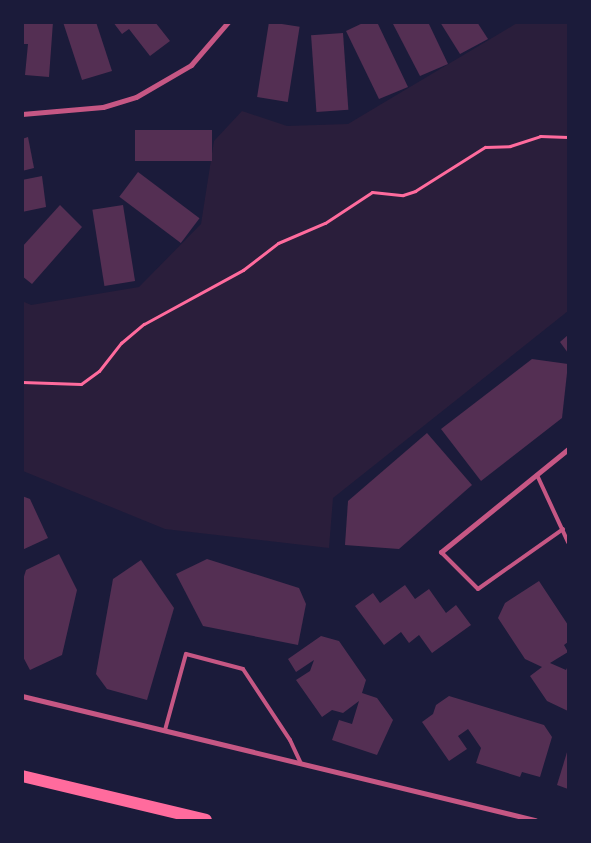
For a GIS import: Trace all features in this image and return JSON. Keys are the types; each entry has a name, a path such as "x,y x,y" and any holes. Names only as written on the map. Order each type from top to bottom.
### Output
{"main road":[{"path":"22,776 206,820"}],"street":[{"path":"22,114 80,110 136,97 162,84 191,65 228,22"},
{"path":"441,552 568,449"},
{"path":"22,696 535,820"}],"lane":[{"path":"537,475 568,542"},
{"path":"441,552 478,589 563,529"},
{"path":"165,730 186,654 243,669 290,740 301,764"}],"path":[{"path":"22,382 81,384 99,371 121,343 144,324 243,270 278,243 325,223 372,192 403,195 415,191 485,147 510,146 540,136 568,137"}],"shaded area":[{"path":"517,23 568,23 568,311 333,498 329,548 165,529 23,471 22,301 31,305 139,287 201,224 214,141 242,111 287,126 348,124"}],"building":[{"path":"22,22 53,22 49,77 25,75 28,44 22,44"},
{"path":"63,22 96,22 112,71 82,80"},
{"path":"113,22 155,22 170,41 150,56 129,29 122,34"},
{"path":"269,22 300,27 288,102 257,97"},
{"path":"365,22 377,22 408,87 379,99 346,31"},
{"path":"392,22 428,22 448,64 420,76"},
{"path":"440,22 477,22 488,39 460,54"},
{"path":"343,33 348,110 316,112 311,35"},
{"path":"135,130 212,130 212,161 135,161"},
{"path":"28,137 34,168 22,171 22,139"},
{"path":"138,172 199,218 181,243 119,197"},
{"path":"42,176 46,207 22,212 22,180"},
{"path":"60,205 82,227 32,284 22,276 22,247"},
{"path":"123,205 135,281 104,286 92,210"},
{"path":"568,335 568,353 560,342"},
{"path":"532,359 568,364 562,418 481,481 441,429"},
{"path":"427,433 472,485 399,549 345,545 348,501"},
{"path":"22,496 30,499 48,538 22,550"},
{"path":"59,554 77,590 62,655 30,670 22,655 22,583 26,570"},
{"path":"207,559 299,588 306,604 298,645 203,626 176,574"},
{"path":"141,560 174,608 147,700 107,689 96,674 113,579"},
{"path":"539,581 568,625 568,642 564,645 568,652 550,663 566,670 568,666 568,711 547,701 530,676 542,667 525,659 498,618 505,603"},
{"path":"405,585 415,599 429,589 446,613 456,605 471,625 432,653 419,635 409,643 401,632 384,645 355,606 373,593 380,603"},
{"path":"321,636 339,641 366,680 362,693 377,698 393,720 377,755 332,740 339,720 352,724 359,701 343,713 332,710 322,717 296,680 310,671 314,660 296,672 288,659"},
{"path":"449,696 544,725 552,737 540,777 522,772 520,777 476,763 481,748 468,729 458,736 467,749 449,761 422,722 433,714 436,705"},
{"path":"568,749 568,789 557,785"}]}
